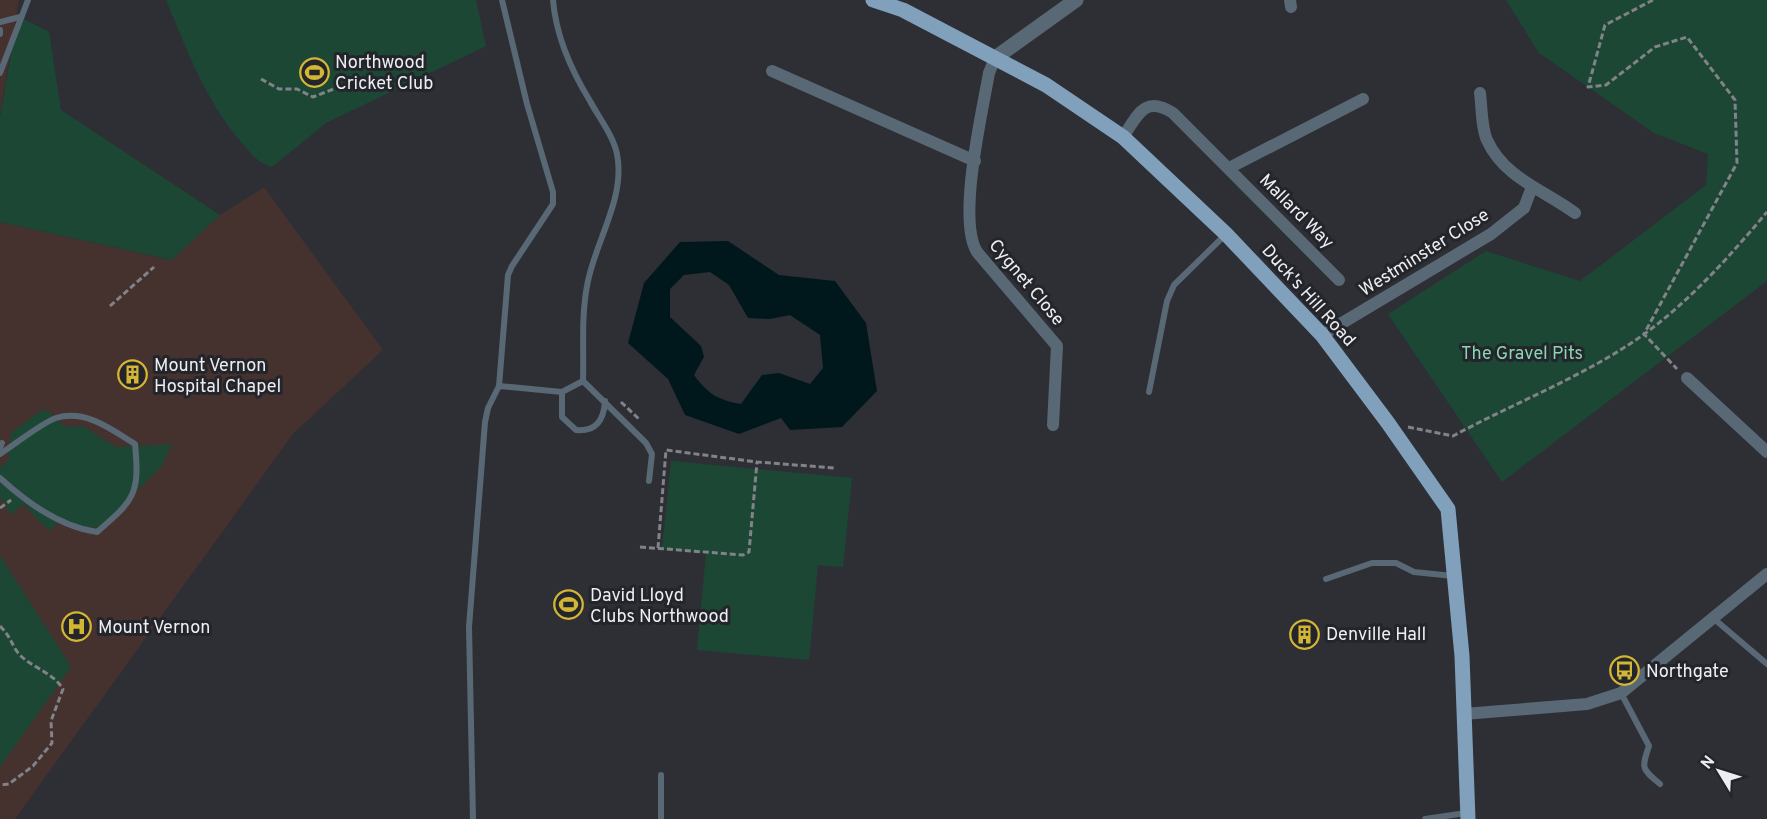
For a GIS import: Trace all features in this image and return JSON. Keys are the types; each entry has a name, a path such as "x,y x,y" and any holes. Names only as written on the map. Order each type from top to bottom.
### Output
{"main road":[{"name":"Duck's Hill Road","path":"873,0 903,10 1046,85 1123,137 1226,234 1322,335 1388,423 1448,509 1456,576 1468,816"}],"street":[{"path":"995,58 1076,0"},
{"name":"Cygnet Close","path":"995,58 988,73 969,205 971,242 1057,346 1053,425"},
{"path":"772,71 975,161"},
{"path":"1480,93 1486,138 1520,181 1552,197 1575,213"},
{"name":"Mallard Way","path":"1229,168 1363,99"},
{"name":"Mallard Way","path":"1123,137 1142,110 1150,105 1161,106 1173,113 1339,280"},
{"name":"Westminster Close","path":"1322,335 1491,234 1524,208 1532,187"},
{"path":"1687,378 1767,452"},
{"path":"1464,714 1587,704 1621,693 1767,574"}],"lane":[{"path":"0,73 28,0"},
{"path":"473,819 469,627 485,422 488,408 499,386 508,275 553,204 553,192 526,104 502,0"},
{"path":"553,0 555,21 565,53 617,154 616,193 587,284 582,320 583,381 646,443 652,453 649,481"},
{"path":"0,22 20,17"},
{"path":"1149,392 1167,301 1174,285 1226,234"},
{"path":"499,386 562,392 583,381"},
{"path":"562,392 561,417 576,430 592,429 599,423 604,412 605,401"},
{"path":"0,454 56,418 85,417 107,426 135,444 138,476 135,494 96,532 65,522 24,501 0,478"},
{"path":"1326,579 1372,562 1396,563 1414,572 1434,576 1456,576"},
{"path":"1713,618 1767,664"},
{"path":"1621,693 1649,746 1643,763 1644,771 1660,784"},
{"path":"661,775 661,819"},
{"path":"1425,819 1468,816"}],"path":[{"path":"1644,334 1737,163 1735,100 1687,37 1655,47 1606,85 1588,87 1605,25 1653,0"},
{"path":"261,79 279,89 297,89 313,97 357,80 364,81"},
{"path":"1388,423 1453,436 1503,409 1587,370 1644,334 1719,268 1767,212"},
{"path":"110,306 154,267"},
{"path":"1644,334 1687,378"},
{"path":"658,548 666,450 757,462 835,468"},
{"path":"639,547 744,555 749,552 757,462"},
{"path":"0,626 12,638 16,650 56,677 63,688 51,721 52,743 33,766 9,784 0,785"}],"shaded area":[{"path":"0,0 19,0 0,114"},
{"name":"Mount Vernon","path":"264,187 383,350 293,434 15,819 0,819 0,222 171,260 220,215"}],"green space":[{"name":"Northwood Cricket Club","path":"166,0 476,0 486,46 326,123 272,167 262,163 251,154 217,109 198,74"},
{"name":"The Gravel Pits","path":"1506,0 1767,0 1767,281 1502,482 1388,314 1486,251 1580,281 1706,185 1708,154 1654,133 1539,53"},
{"path":"20,17 49,32 61,110 220,215 172,260 0,222 0,117 15,29"},
{"path":"48,410 65,427 83,426 116,447 172,444 161,467 101,526 87,528 59,522 49,531 23,504 11,515 0,497 0,468 8,461 11,433 39,412"},
{"path":"671,461 852,478 843,567 818,565 809,660 697,650 706,553 662,549"},
{"path":"0,555 71,667 0,767"}],"water":[{"path":"728,241 779,275 835,281 866,323 877,391 842,427 790,430 781,418 739,434 685,415 668,379 628,343 644,283 680,242","holes":["710,272 729,285 748,318 770,319 790,315 820,335 823,368 810,384 779,373 762,375 741,404 714,395 699,382 694,375 704,357 701,346 670,317 670,289 684,275"]}],"place":[{"name":"Northwood Cricket Club","path":"314,72"},
{"name":"Mount Vernon Hospital Chapel","path":"133,375"},
{"name":"David Lloyd Clubs Northwood","path":"569,605"},
{"name":"Mount Vernon","path":"77,627"},
{"name":"Denville Hall","path":"1305,634"},
{"name":"Northgate","path":"1625,671"}]}
